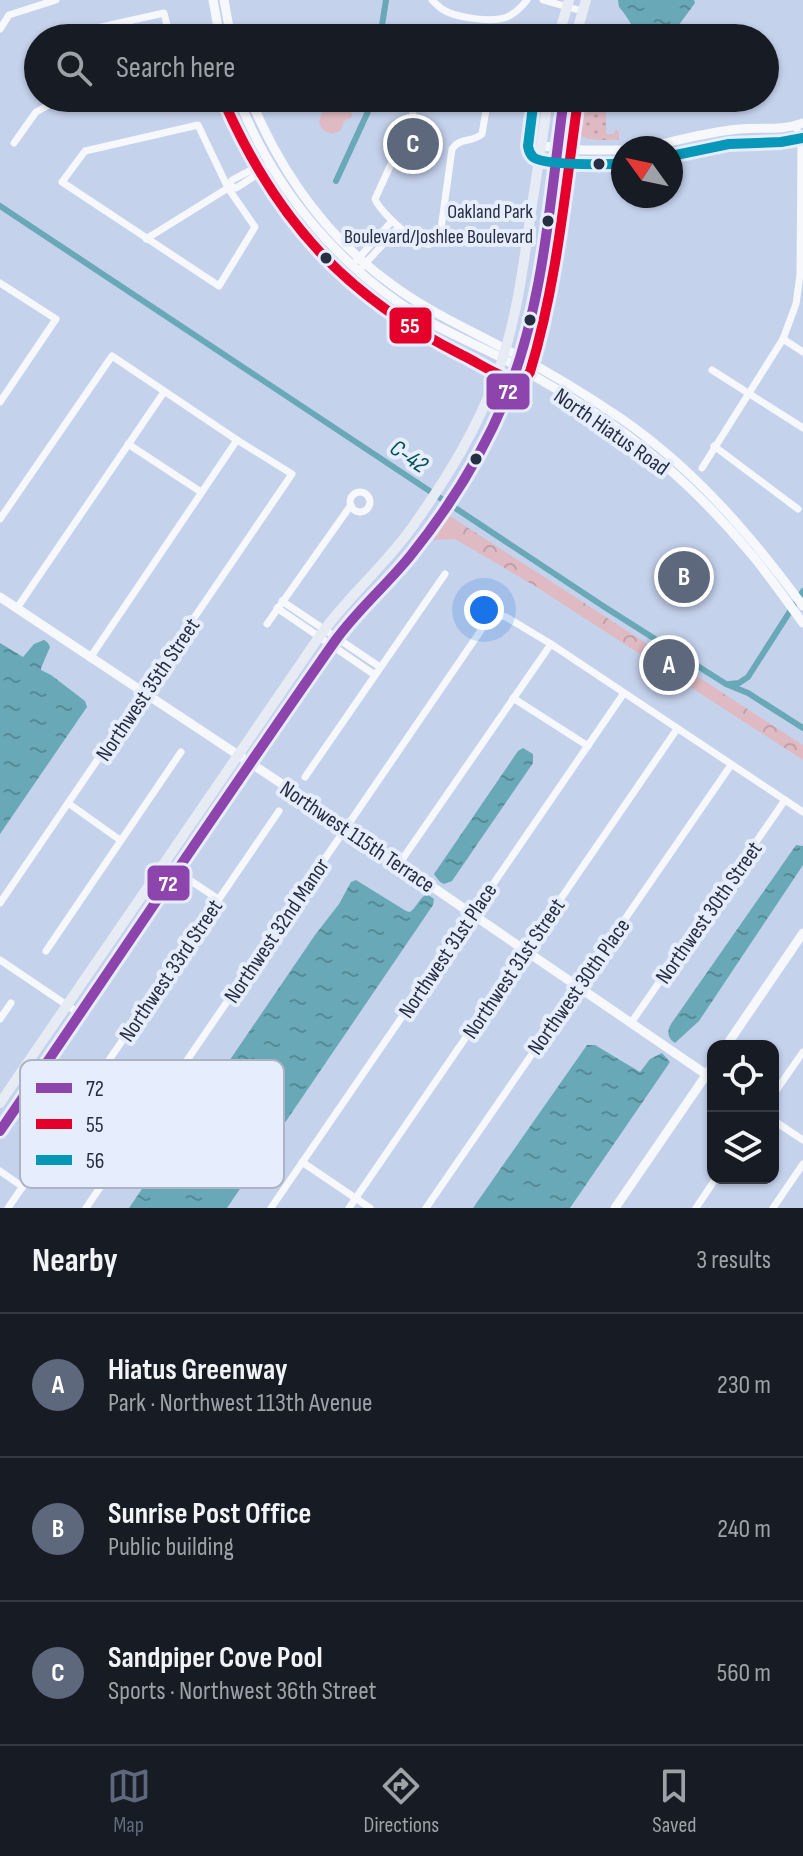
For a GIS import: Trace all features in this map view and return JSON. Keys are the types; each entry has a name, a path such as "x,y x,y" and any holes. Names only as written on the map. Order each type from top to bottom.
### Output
{"main road":[{"path":"562,24 569,2"},
{"path":"29,1060 322,633 399,545 424,511 475,427 504,354 522,280 546,112"},
{"path":"49,1060 334,642 408,558 460,483 492,429 519,362 538,281 562,112"},
{"path":"0,1103 20,1074"},
{"path":"0,1131 20,1102"}],"street":[{"path":"0,29 9,15 56,0"},
{"path":"213,0 217,24"},
{"path":"224,0 228,24"},
{"path":"432,0 450,13 499,19 518,11 527,0"},
{"path":"543,0 585,5"},
{"path":"115,24 164,13 167,24"},
{"path":"14,143 36,112"},
{"name":"North Hiatus Road","path":"244,112 271,164 305,199 359,265 519,362 604,419 686,485 803,606"},
{"name":"North Hiatus Road","path":"254,112 271,164"},
{"path":"413,112 375,199 377,206 396,224 424,244 436,241 440,233 452,149 460,140 473,139 482,134 486,112"},
{"path":"683,139 716,132 800,124 802,276 796,304 783,339 702,468"},
{"path":"198,125 229,188 255,227 219,286 146,239 62,182 85,151 198,125"},
{"path":"542,146 611,150"},
{"path":"146,239 229,188 232,180 259,166 271,164"},
{"path":"359,265 396,224"},
{"path":"0,402 56,319 1,285"},
{"path":"783,339 803,352"},
{"path":"0,519 112,356 237,440 90,658"},
{"path":"712,370 803,428"},
{"path":"17,608 164,392"},
{"name":"Northwest 35th Street","path":"0,903 292,474 237,440"},
{"path":"128,444 201,492"},
{"path":"714,446 798,509"},
{"path":"267,624 351,505"},
{"path":"305,777 445,574"},
{"name":"North Hiatus Road","path":"787,592 802,621"},
{"name":"Northwest 115th Terrace","path":"0,597 346,827 707,1075"},
{"path":"280,605 375,675"},
{"name":"Northwest 32nd Manor","path":"187,1060 488,620 497,615 506,617 551,644"},
{"path":"334,642 380,667"},
{"path":"399,864 551,644 803,812"},
{"name":"Northwest 31st Place","path":"271,1208 624,693"},
{"path":"513,698 588,746"},
{"name":"Northwest 31st Street","path":"349,1208 677,729"},
{"path":"46,951 181,752"},
{"name":"Northwest 30th Place","path":"426,1208 731,765"},
{"name":"Northwest 30th Street","path":"631,1023 785,800"},
{"path":"68,803 120,840"},
{"name":"Northwest 33rd Street","path":"109,1060 279,811"},
{"path":"164,863 218,899"},
{"path":"730,1040 803,933"},
{"path":"0,960 80,1014"},
{"path":"0,1019 11,1003"},
{"path":"779,1086 803,1052"},
{"path":"615,1208 707,1081"},
{"path":"779,1124 803,1140"},
{"path":"302,1162 370,1208"},
{"path":"773,1208 803,1164"},
{"path":"0,1171 20,1185"},
{"path":"696,1208 712,1184"},
{"name":"Northwest 33rd Street","path":"8,1208 22,1188"},
{"name":"Northwest 32nd Manor","path":"86,1208 100,1188"}],"green space":[{"path":"322,112 352,114 340,131 331,134 323,130 319,123"},
{"path":"569,112 577,112 574,132 568,134"},
{"path":"580,112 606,112 606,134 614,134 616,129 619,132 619,136 611,136 611,140 576,132"},
{"path":"414,127 422,130 418,156 403,153"},
{"path":"447,514 803,745 803,760 535,586 455,539 433,540"}],"water":[{"path":"618,0 694,0 695,3 680,24 631,24 619,7"},
{"path":"44,640 50,647 41,670 85,701 87,707 0,834 0,643 23,657 34,644"},
{"path":"523,748 533,754 533,763 452,881 440,882 434,874"},
{"path":"796,845 803,846 803,865 699,1021 675,1043 668,1034 671,1024"},
{"path":"356,880 406,911 410,912 427,894 434,899 433,905 284,1124 284,1060 230,1060 339,904 351,882"},
{"path":"587,1045 595,1045 640,1072 650,1059 662,1053 670,1062 570,1208 473,1208"},
{"path":"143,1188 241,1188 227,1208 129,1208"}],"waterway":[{"path":"382,24 386,0"},
{"path":"336,181 368,112"},
{"name":"C-42","path":"0,206 603,606 726,684 748,693 803,728"},
{"path":"729,684 739,683 748,677 803,591"}],"transit line":[{"name":"55","path":"229,112 245,146 292,220 350,281 383,308 421,332 496,373 517,381 525,379 530,372 547,305 576,112"},
{"name":"56","path":"532,112 528,146 533,157 562,163 611,164"},
{"name":"72","path":"48,1060 335,641 425,537 475,461 505,400 529,327 544,251 562,112"},
{"name":"56","path":"683,154 729,144 803,138"},
{"name":"72","path":"0,1131 20,1102"}],"place":[{"name":"Sandpiper Cove Pool","path":"413,144"},
{"name":"Oakland Park Boulevard/Joshlee Boulevard","path":"548,221"},
{"name":"Sunrise Post Office","path":"684,577"},
{"name":"Hiatus Greenway","path":"669,665"}]}
